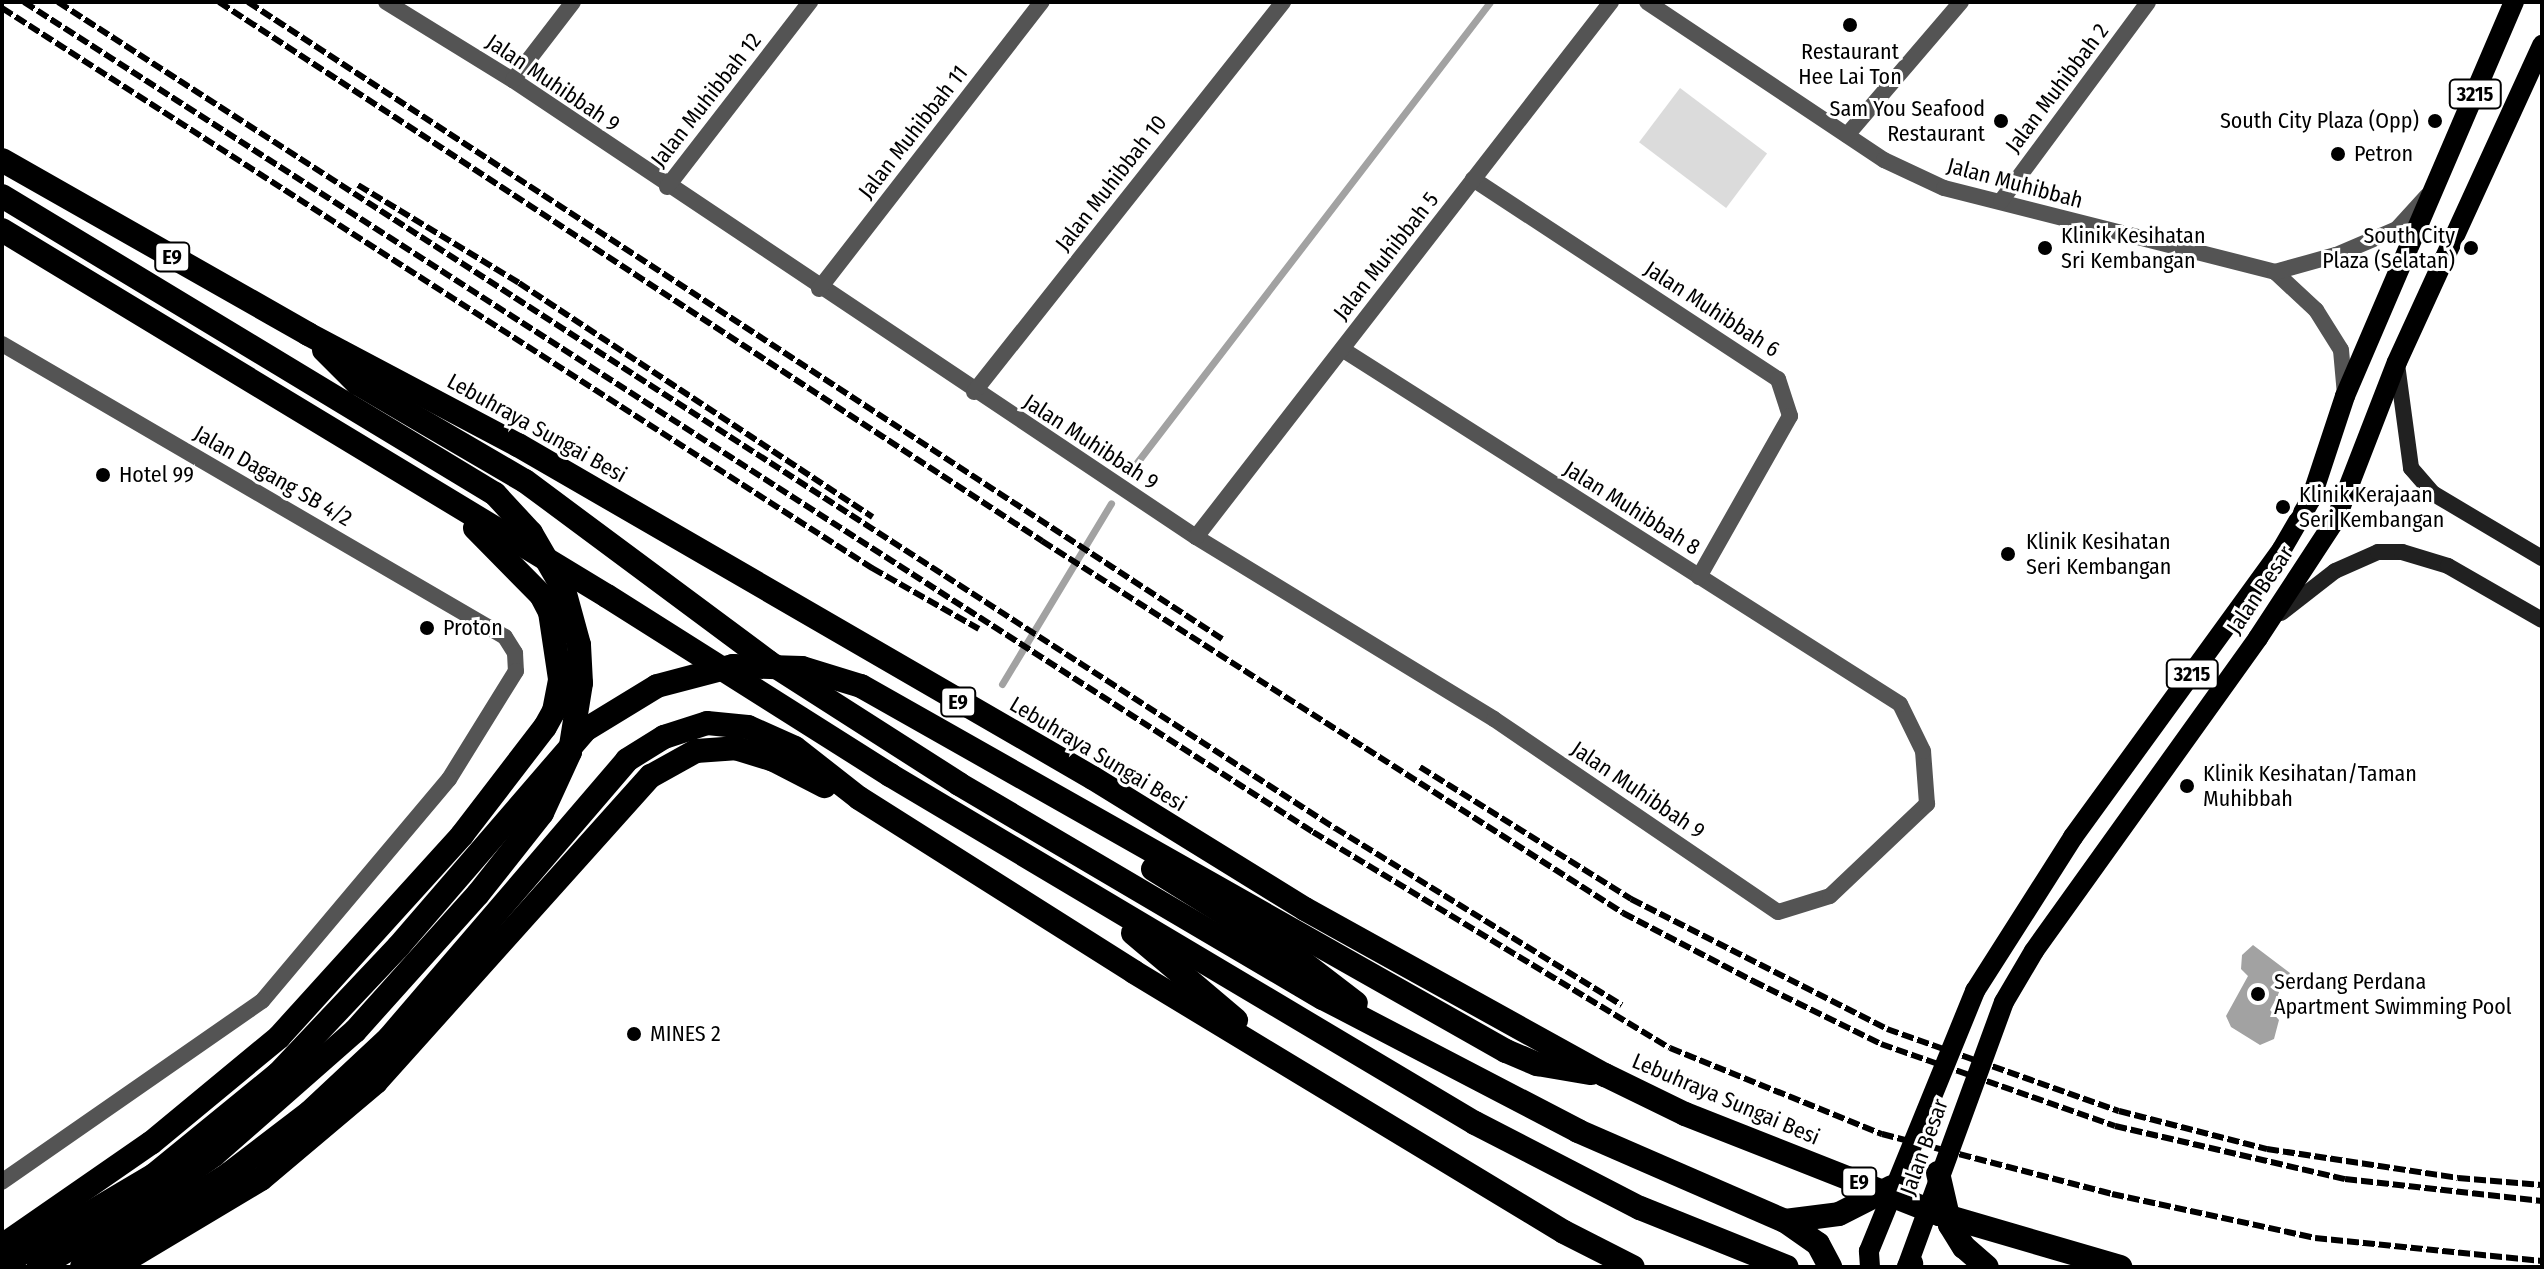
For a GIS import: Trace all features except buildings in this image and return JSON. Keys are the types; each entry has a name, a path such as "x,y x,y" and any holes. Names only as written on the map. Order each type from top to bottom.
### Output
{"highway":[{"name":"Lebuhraya Sungai Besi","path":"2,160 308,334 518,445 1093,778 1305,909 1605,1075 1685,1114 1939,1214 2120,1267"},
{"path":"2,196 495,494 531,533 564,590 579,645 581,683 570,752 542,813 478,894 355,1031 214,1155 136,1210 39,1267"},
{"path":"2,230 1115,911 1552,1165 1640,1208 1787,1267"},
{"path":"308,334 357,383 525,481 767,661 851,716 1323,998 1371,1019 1578,1131 1785,1221 1818,1244 1830,1267"},
{"path":"2,1246 151,1143 279,1037 462,835 554,711 560,661 546,604 442,497"},
{"path":"2,1265 154,1175 231,1117 322,1031 585,730 657,686 702,671 733,666 802,668 861,686 1506,1051 1537,1064 1605,1075"},
{"path":"82,1267 229,1174 345,1081 389,1038 606,781 645,746 707,723 748,727 795,748 859,798 1134,972 1249,1038 1502,1195 1633,1267"},
{"path":"114,1267 261,1179 376,1082 625,800 674,760 715,748 753,752 829,789 859,798"},
{"path":"1112,829 1135,857 1350,997 1371,1019"},
{"path":"1115,911 1162,961 1235,1018 1249,1038"},
{"path":"1938,1173 1950,1225 1964,1247 1987,1267"},
{"path":"1785,1221 1839,1214 1896,1184"}],"main road":[{"name":"Jalan Besar","path":"1870,1267 1869,1251 1975,991 2073,837 2282,549 2322,474 2345,396 2514,2"},
{"name":"Jalan Besar","path":"1909,1266 1938,1173 2004,1002 2034,951 2258,638 2336,519 2397,362 2542,45"},
{"path":"2397,362 2411,468 2434,494 2542,558"},
{"path":"2258,638 2316,581 2378,552 2402,552 2448,566 2542,620"}],"street":[{"name":"Jalan Muhibbah 9","path":"386,2 513,80 819,289 1196,537 1494,719 1778,912 1830,896 1927,804 1923,751 1900,704"},
{"path":"513,80 573,2"},
{"name":"Jalan Muhibbah 12","path":"667,187 810,2"},
{"name":"Jalan Muhibbah 11","path":"819,289 1042,2"},
{"name":"Jalan Muhibbah 10","path":"974,392 1283,2"},
{"name":"Jalan Muhibbah 5","path":"1196,537 1611,2"},
{"name":"Jalan Muhibbah","path":"1647,2 1884,160 1944,188 2275,272 2316,310 2341,350 2345,396"},
{"path":"1847,135 1961,2"},
{"name":"Jalan Muhibbah 2","path":"2001,201 2148,2"},
{"name":"Jalan Muhibbah 6","path":"1473,179 1778,379 1790,416 1699,577"},
{"path":"2275,272 2336,255 2397,229 2435,187"},
{"name":"Jalan Dagang SB 4/2","path":"2,344 505,637 515,653 516,671 449,779 262,1001 2,1182"},
{"name":"Jalan Muhibbah 8","path":"1342,349 1900,704"}],"shaded area":[{"path":"1680,88 1767,154 1726,208 1639,142"},
{"name":"Serdang Perdana Apartment Swimming Pool","path":"2253,945 2290,973 2270,1010 2279,1020 2274,1039 2260,1045 2231,1027 2226,1016 2248,976 2241,969 2242,955"}],"waterway":[{"path":"1135,465 1490,2"},
{"path":"1002,684 1111,503"}],"railway":[{"path":"24,2 1313,832 1670,1048 1882,1134 2112,1194 2315,1238 2542,1261"},
{"path":"58,2 1335,828 1622,1005"},
{"path":"219,2 1042,541 1623,913 1753,981 1881,1044 2115,1126 2345,1179 2542,1201"},
{"path":"248,2 1222,639"},
{"path":"2,8 872,568 979,629"},
{"path":"358,185 519,283 872,517"},
{"path":"1420,767 1631,899 1887,1029 2119,1111 2267,1149 2458,1178 2542,1185"}],"place":[{"name":"Restaurant Hee Lai Ton","path":"1850,25"},
{"name":"Sam You Seafood Restaurant","path":"2001,121"},
{"name":"South City Plaza (Opp)","path":"2435,121"},
{"name":"Petron","path":"2338,154"},
{"name":"Klinik Kesihatan Sri Kembangan","path":"2045,248"},
{"name":"South City Plaza (Selatan)","path":"2471,248"},
{"name":"Hotel 99","path":"103,475"},
{"name":"Klinik Kerajaan Seri Kembangan","path":"2283,507"},
{"name":"Klinik Kesihatan Seri Kembangan","path":"2008,554"},
{"name":"Proton","path":"427,628"},
{"name":"Klinik Kesihatan/Taman Muhibbah","path":"2187,786"},
{"name":"Serdang Perdana Apartment Swimming Pool","path":"2258,994"},
{"name":"MINES 2","path":"634,1034"}]}
